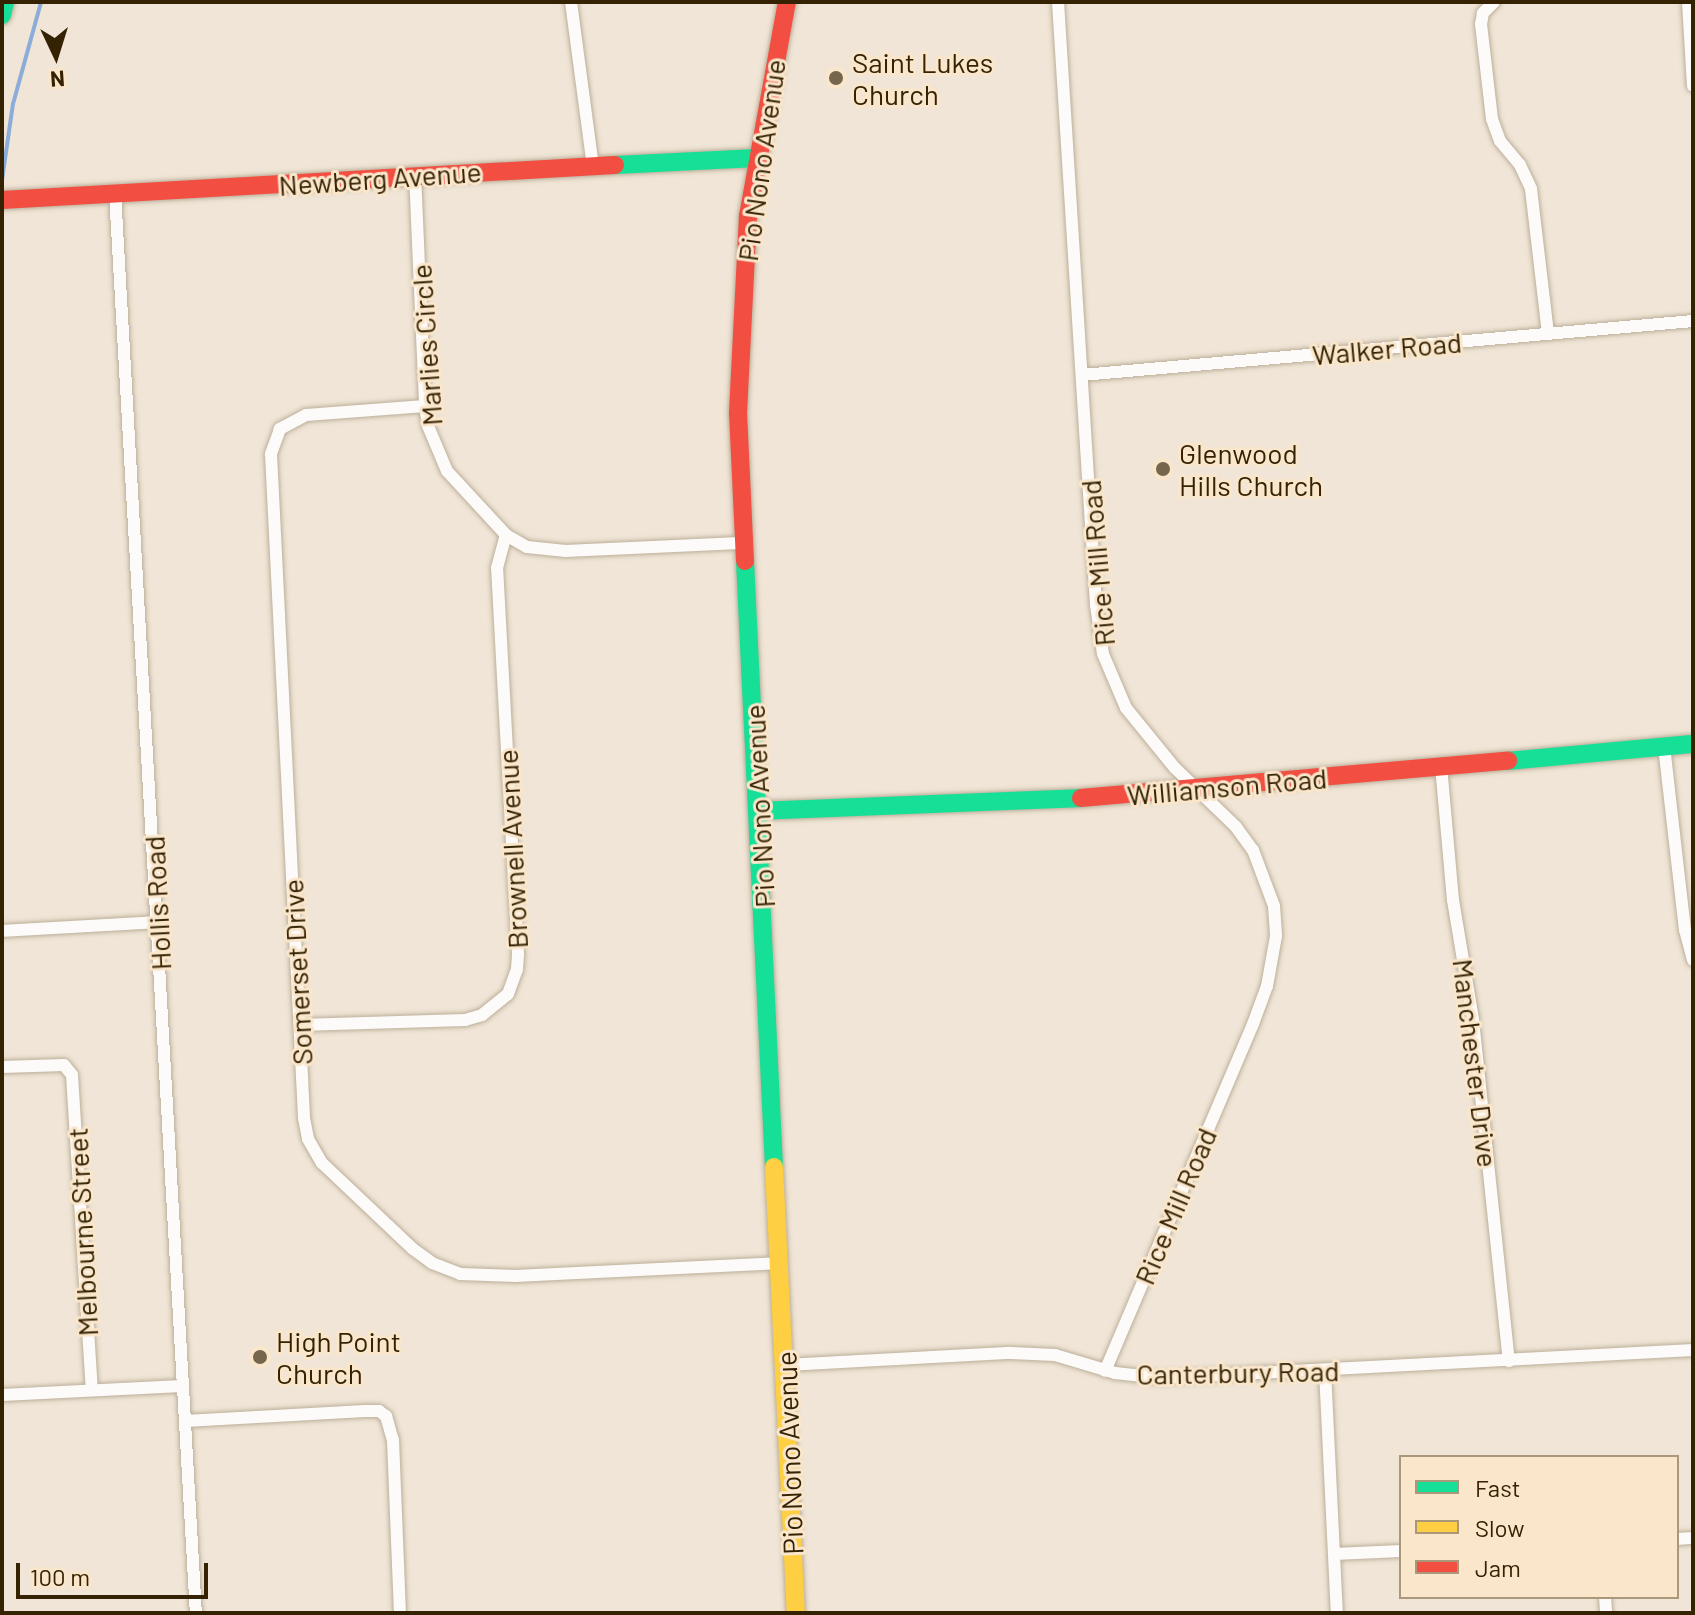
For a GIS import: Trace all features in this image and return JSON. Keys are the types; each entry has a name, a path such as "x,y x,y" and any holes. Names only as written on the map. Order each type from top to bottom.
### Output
{"main road":[{"path":"2,15 5,2"},
{"name":"Pio Nono Avenue","path":"787,2 748,216 739,374 796,1613"},
{"name":"Newberg Avenue","path":"2,200 415,174 757,158"},
{"name":"Williamson Road","path":"759,811 1121,796 1693,744"}],"street":[{"path":"571,2 593,166"},
{"name":"Rice Mill Road","path":"1058,2 1096,605 1103,654 1126,708 1175,768 1236,827 1262,869 1274,906 1276,936 1272,965 1253,1024 1105,1371"},
{"path":"1494,2 1483,13 1481,24 1492,119 1500,141 1520,165 1531,189 1548,334"},
{"path":"1688,2 1693,86"},
{"name":"Marlies Circle","path":"415,174 425,406 428,426 447,471 506,535 527,547 544,551 745,543"},
{"name":"Hollis Road","path":"115,193 196,1613"},
{"name":"Walker Road","path":"1082,375 1693,321"},
{"name":"Somerset Drive","path":"425,406 306,415 287,421 280,429 271,454 304,1118 308,1139 322,1163 352,1193 432,1263 460,1274 486,1276 781,1263"},
{"name":"Brownell Avenue","path":"300,1025 465,1020 482,1015 508,994 518,954 497,568 506,535"},
{"path":"1664,746 1685,930 1693,960"},
{"name":"Manchester Drive","path":"1441,766 1453,900 1473,1020 1509,1361"},
{"path":"2,931 158,922"},
{"name":"Melbourne Street","path":"2,1067 57,1064 71,1069 92,1389"},
{"name":"Canterbury Road","path":"786,1365 1011,1353 1055,1355 1105,1371 1162,1378 1693,1350"},
{"path":"1325,1371 1337,1613"},
{"path":"2,1395 182,1386"},
{"path":"185,1421 365,1411 379,1411 386,1416 393,1440 400,1613"},
{"path":"1334,1554 1399,1551"}],"waterway":[{"path":"2,180 13,104 41,2"}],"traffic: fast":[{"path":"2,15 5,2"},
{"path":"615,165 757,158"},
{"path":"745,561 774,1167"},
{"path":"1508,761 1693,744"},
{"path":"759,811 1081,798"}],"traffic: slow":[{"path":"774,1167 796,1613"}],"traffic: jam":[{"path":"745,561 738,413 748,216 787,2"},
{"path":"2,200 615,165"},
{"path":"1081,798 1508,761"}],"place":[{"name":"Saint Lukes Church","path":"836,78"},
{"name":"Glenwood Hills Church","path":"1163,469"},
{"name":"High Point Church","path":"260,1357"}]}
